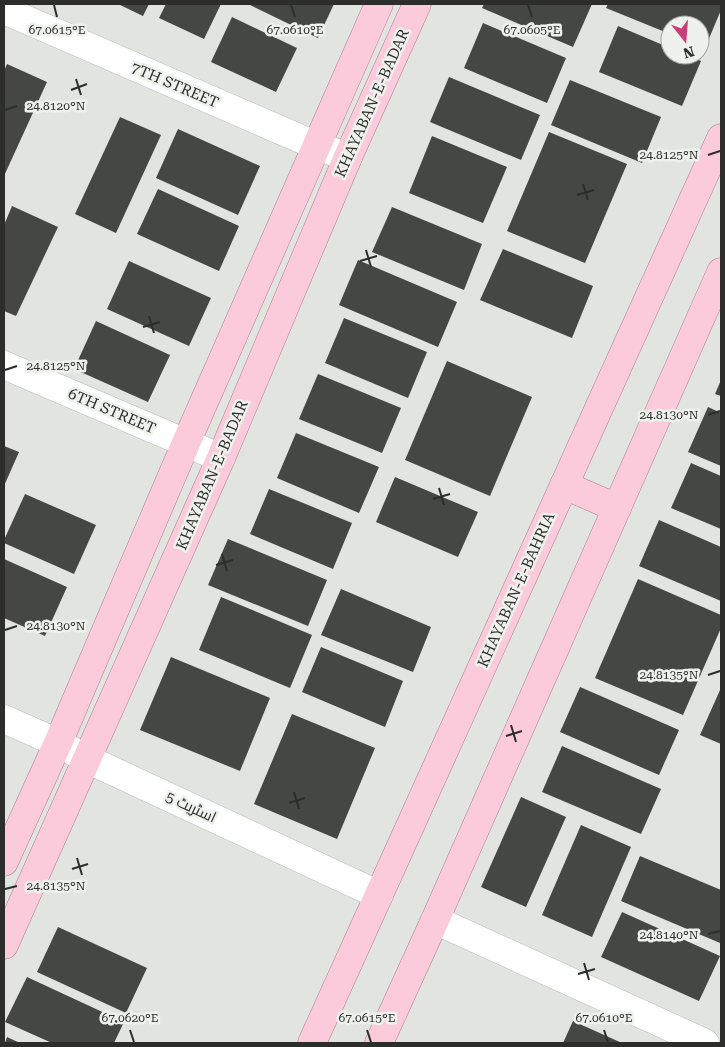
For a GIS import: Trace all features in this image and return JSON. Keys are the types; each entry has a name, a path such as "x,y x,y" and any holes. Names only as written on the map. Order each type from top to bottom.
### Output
{"main road":[{"path":"4,862 58,743 186,443 379,4"},
{"name":"KHAYABAN-E-BADAR","path":"4,945 221,458 348,157 417,4"},
{"name":"KHAYABAN-E-BAHRIA","path":"312,1043 721,138"},
{"path":"379,1043 721,272"},
{"path":"564,485 617,508"}],"street":[{"name":"7TH STREET","path":"4,10 317,146 348,157"},
{"name":"6TH STREET","path":"4,364 221,458"},
{"name":"اسٹریٹ 5","path":"4,719 378,895"},
{"path":"435,920 705,1043"}],"building":[{"path":"118,4 149,4 143,16"},
{"path":"166,4 221,4 204,39 159,18"},
{"path":"248,4 334,4 318,38"},
{"path":"484,4 592,4 573,47 482,8"},
{"path":"608,4 721,4 721,10 710,36 710,15 660,15 660,30 606,8"},
{"path":"232,17 297,48 276,92 211,62"},
{"path":"483,23 566,58 547,103 464,68"},
{"path":"618,26 660,44 660,65 699,65 682,106 599,72"},
{"path":"7,64 47,82 4,176 4,71"},
{"path":"449,77 540,115 521,160 430,122"},
{"path":"570,80 661,117 642,163 551,125"},
{"path":"120,117 161,135 116,233 75,214"},
{"path":"178,129 260,166 238,215 156,178"},
{"path":"549,132 627,164 585,263 507,231"},
{"path":"432,136 507,167 483,223 409,193"},
{"path":"158,189 239,226 219,271 137,234"},
{"path":"12,206 58,227 16,316 4,311 4,225"},
{"path":"392,207 482,244 464,290 372,252"},
{"path":"503,249 593,286 572,338 480,300"},
{"path":"358,260 457,302 438,347 339,305"},
{"path":"129,261 211,298 189,346 107,309"},
{"path":"344,318 427,352 408,398 325,363"},
{"path":"96,321 170,355 148,402 74,369"},
{"path":"447,361 532,397 490,496 405,460"},
{"path":"318,374 401,408 382,453 299,419"},
{"path":"721,380 721,396 715,394"},
{"path":"708,407 721,413 721,466 688,452"},
{"path":"296,433 379,467 359,513 277,478"},
{"path":"4,446 19,452 4,486"},
{"path":"691,463 721,476 721,529 671,508"},
{"path":"395,477 478,512 458,557 376,522"},
{"path":"269,489 352,523 333,569 250,534"},
{"path":"25,494 96,525 74,574 4,543"},
{"path":"659,520 721,547 721,601 639,566"},
{"path":"228,539 327,580 308,626 208,585"},
{"path":"4,559 67,587 45,636 4,618"},
{"path":"638,579 721,615 721,628 683,715 595,678"},
{"path":"341,589 431,627 413,672 321,635"},
{"path":"221,597 312,635 290,688 199,650"},
{"path":"321,647 403,681 385,727 302,692"},
{"path":"171,657 270,698 240,771 140,730"},
{"path":"580,687 679,730 659,775 560,732"},
{"path":"721,691 721,744 700,735"},
{"path":"292,714 375,748 337,839 254,804"},
{"path":"562,746 661,789 641,834 542,792"},
{"path":"521,797 566,817 526,907 481,887"},
{"path":"581,825 631,847 592,937 542,915"},
{"path":"640,856 721,890 720,943 621,901"},
{"path":"622,912 720,956 699,1001 601,957"},
{"path":"58,927 147,968 126,1013 37,972"},
{"path":"27,977 124,1022 114,1043 52,1043 5,1022"},
{"path":"573,1021 622,1043 563,1043"},
{"path":"7,1037 20,1043 5,1043"}]}
